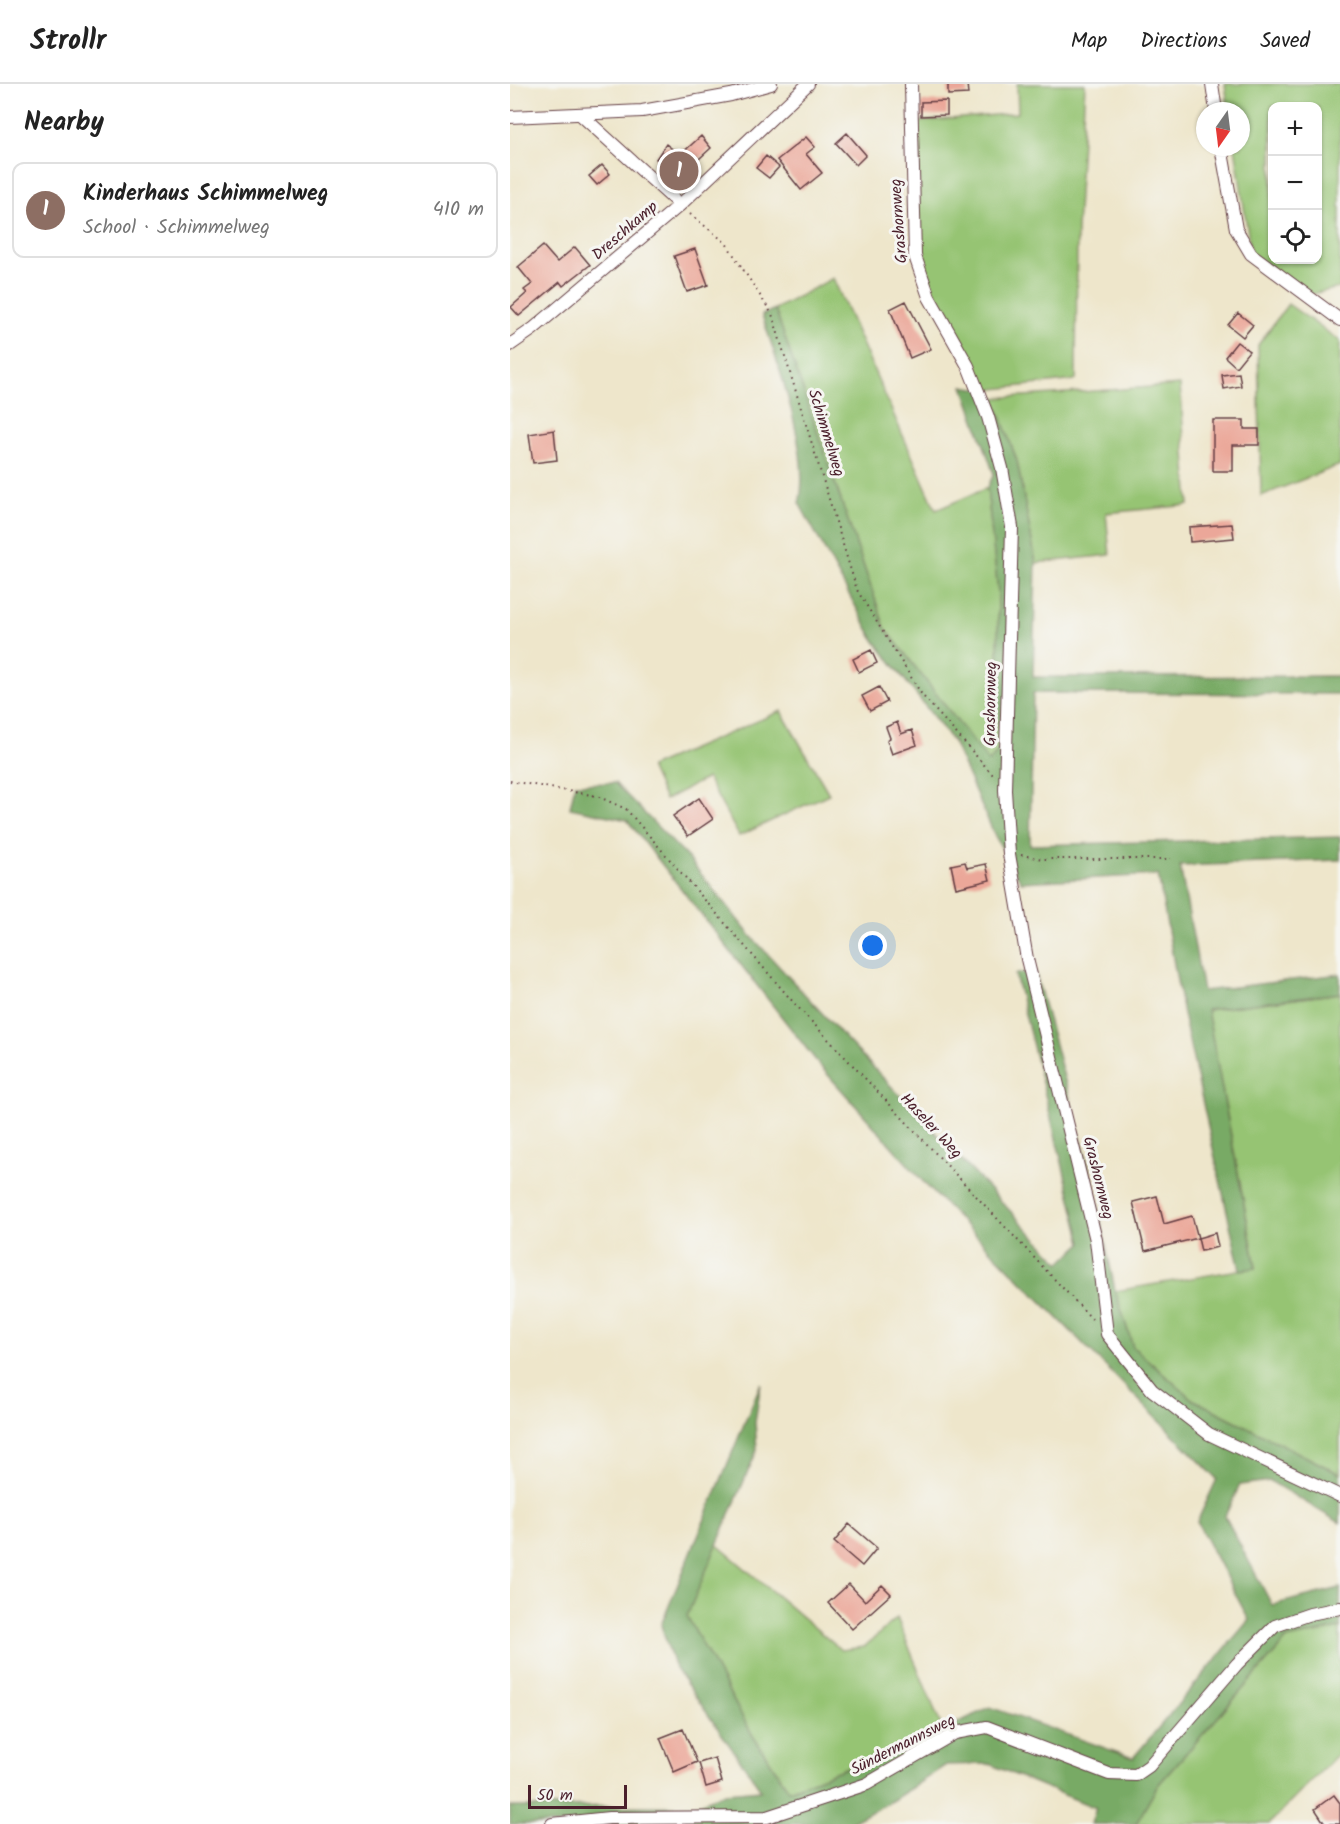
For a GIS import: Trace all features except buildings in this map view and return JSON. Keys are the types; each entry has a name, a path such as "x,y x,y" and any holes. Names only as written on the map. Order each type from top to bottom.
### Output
{"street":[{"path":"510,117 642,111 731,95 771,84"},
{"name":"Dreschkamp","path":"510,345 533,329 680,205 808,84"},
{"name":"Grashornweg","path":"911,84 915,256 929,297 968,366 988,417 1002,468 1012,526 1005,790 1009,854 1027,959 1096,1240 1107,1334"},
{"path":"1212,84 1215,102"},
{"path":"580,114 680,205"},
{"path":"1223,156 1236,229 1251,254 1340,320"},
{"path":"1107,1334 1152,1390 1209,1434 1340,1496"},
{"name":"Sündermannsweg","path":"552,1824 609,1818 767,1817 867,1784 955,1733 987,1727 1109,1774 1136,1775 1149,1766 1237,1664 1275,1626 1310,1614 1340,1608"}],"path":[{"name":"Schimmelweg","path":"680,205 726,243 772,314 857,590 922,695 1005,790"},
{"name":"Haseler Weg","path":"510,781 597,796 626,809 794,1003 1107,1334"},
{"path":"1009,854 1043,859 1171,860"}],"green space":[{"path":"1017,84 1085,84 1077,230 1076,380 986,390 927,279 918,239 917,122 1018,113"},
{"path":"1225,84 1340,84 1340,288 1307,295 1251,254 1236,156 1250,156 1250,102 1228,102"},
{"path":"833,278 936,510 987,488 998,592 999,750 989,763 885,628 775,309"},
{"path":"1288,304 1340,341 1340,465 1261,496 1258,345"},
{"path":"775,309 885,628 989,762 999,750 998,592 987,488 994,474 963,386 986,390 994,398 1017,461 1036,563 1033,677 1340,676 1340,694 1033,693 1030,845 1340,837 1340,860 1180,866 1203,991 1340,974 1340,993 1207,1010 1256,1268 1240,1270 1183,1014 1158,875 1021,882 995,836 953,742 874,640 799,503 802,483 797,435 784,383 762,315"},
{"path":"1180,385 1189,505 1106,513 1110,555 1036,563 1017,461 994,398"},
{"path":"781,711 829,794 739,836 707,778 665,800 650,767"},
{"path":"615,783 688,858 750,935 846,1039 1060,1263 1082,1243 1015,974 1035,971 1093,1183 1115,1290 1133,1347 1192,1399 1340,1474 1340,1523 1270,1481 1240,1485 1225,1516 1272,1605 1340,1588 1340,1628 1287,1639 1158,1785 1136,1824 1091,1824 1096,1808 989,1764 946,1765 893,1800 849,1824 510,1824 510,1807 692,1806 725,1793 761,1790 674,1666 661,1625 761,1383 755,1422 757,1450 687,1616 753,1736 789,1790 943,1730 990,1707 1133,1758 1249,1620 1197,1522 1217,1479 927,1186 821,1067 627,820 570,808 575,784"},
{"path":"1340,993 1340,1474 1192,1399 1133,1347 1115,1291 1256,1267 1207,1010"},
{"path":"715,1543 841,1650 864,1647 897,1618 943,1730 789,1790 753,1736 687,1616"},
{"path":"1340,1628 1340,1752 1269,1824 1136,1824 1158,1785 1287,1639"}],"place":[{"name":"Kinderhaus Schimmelweg","path":"679,171"}]}
